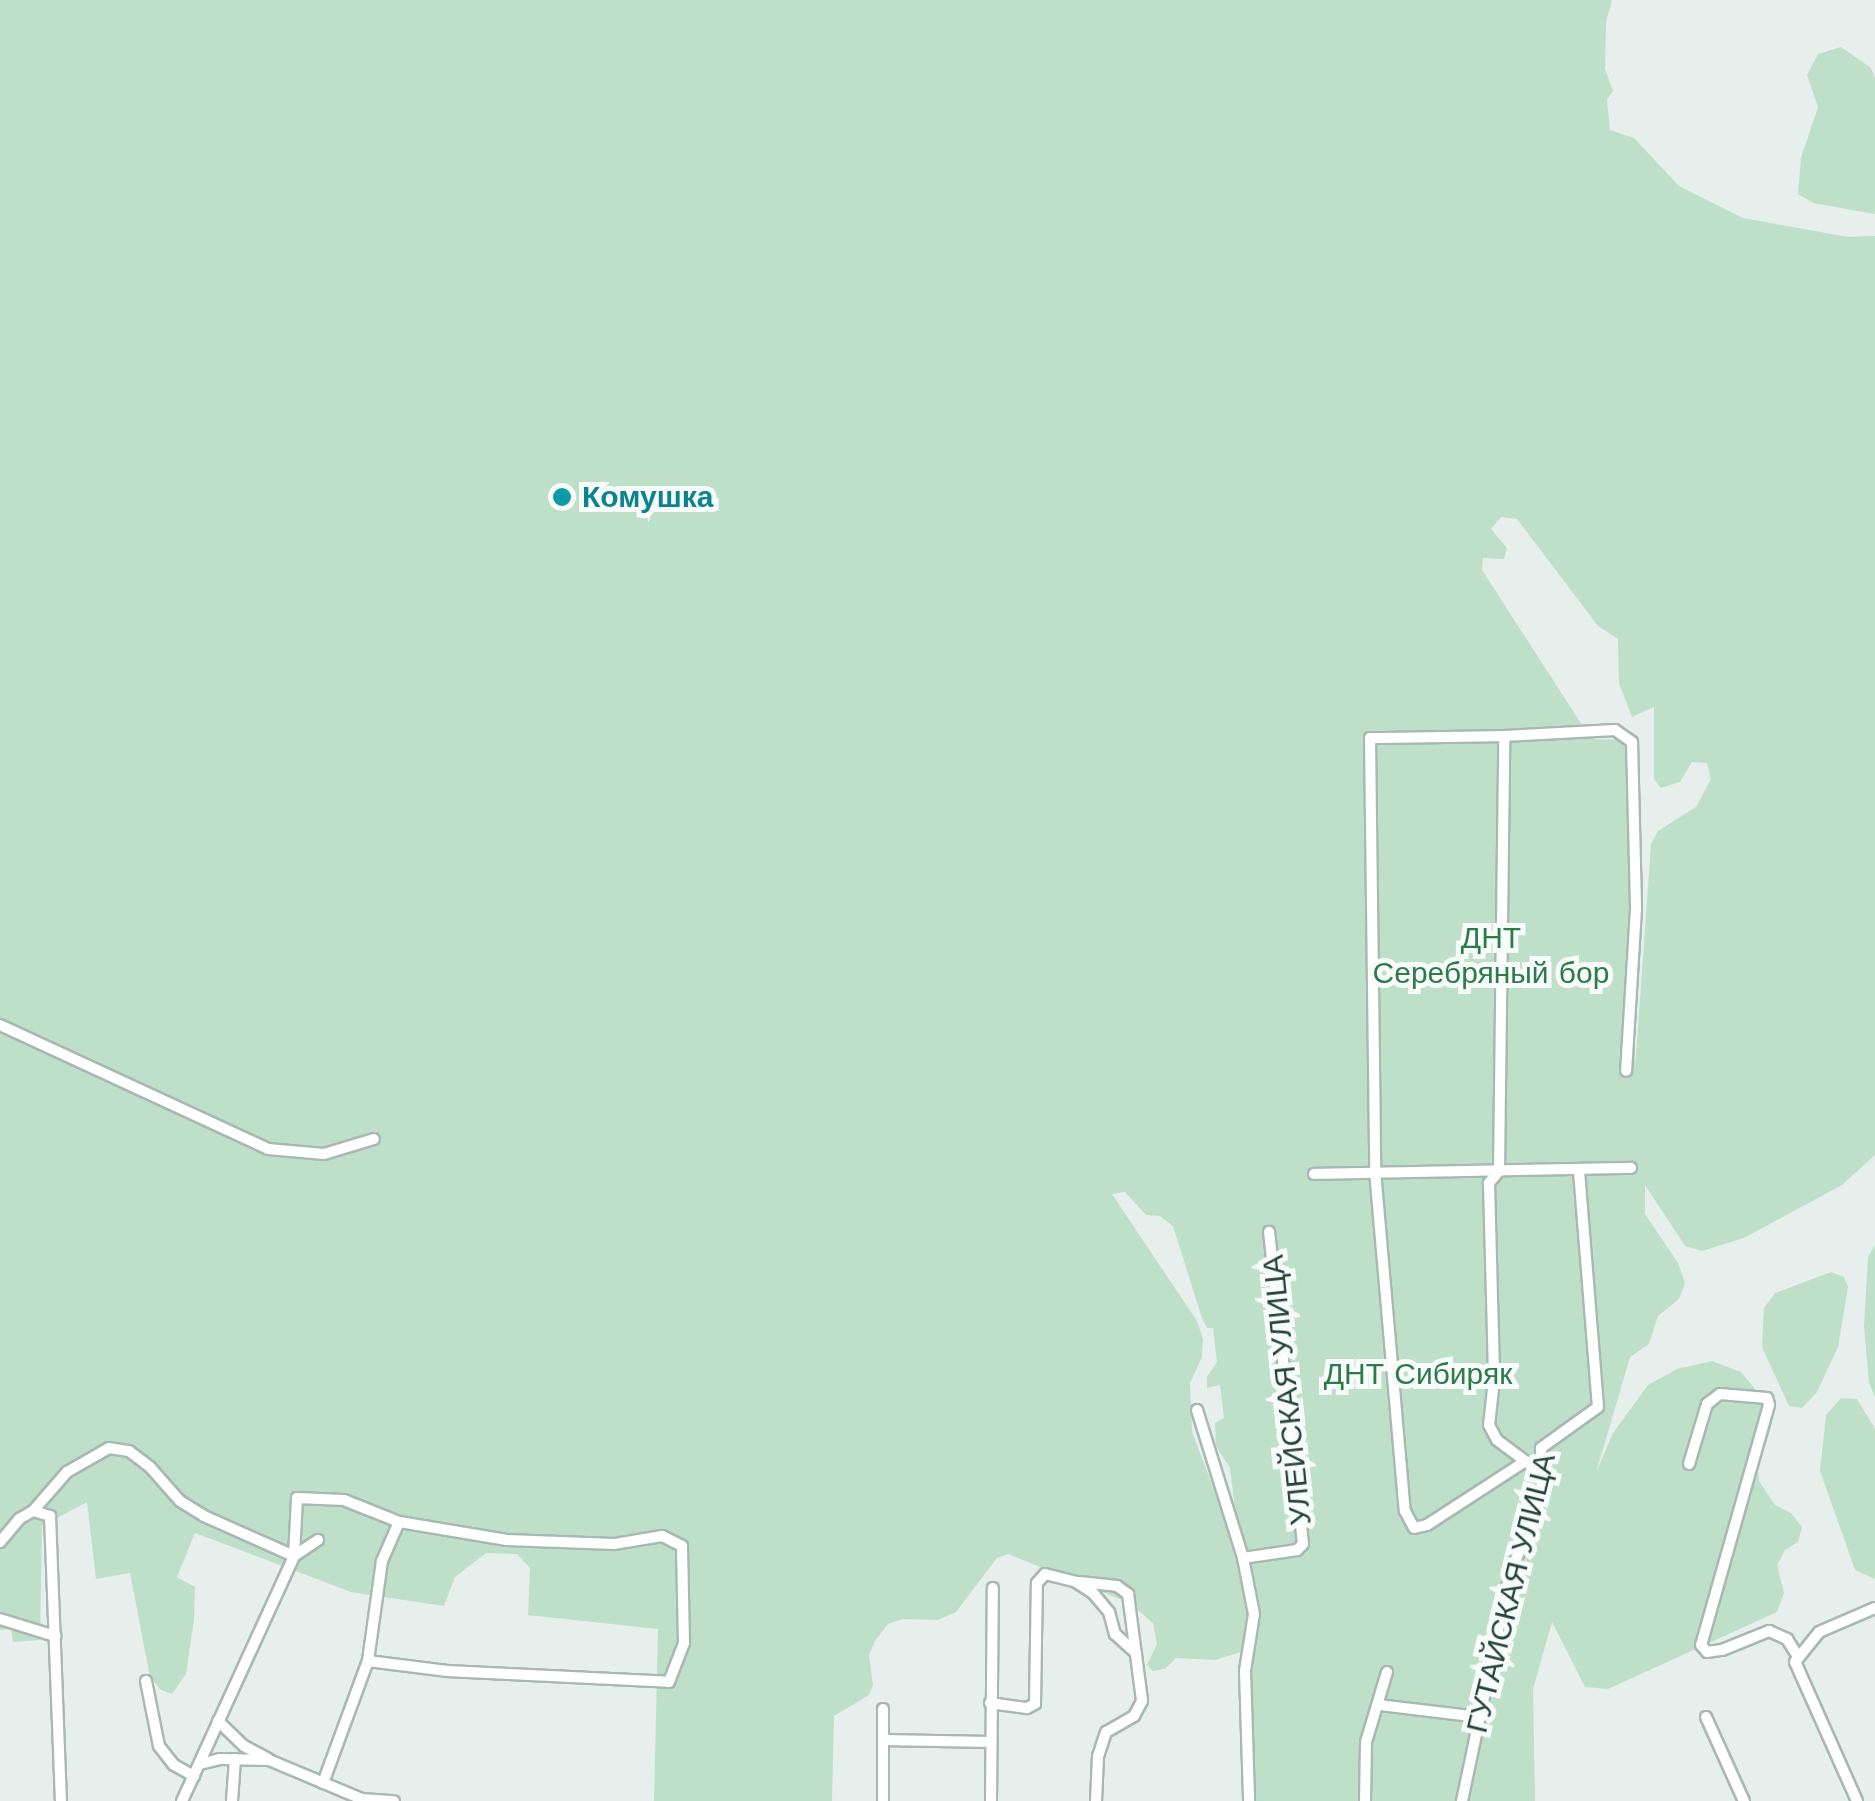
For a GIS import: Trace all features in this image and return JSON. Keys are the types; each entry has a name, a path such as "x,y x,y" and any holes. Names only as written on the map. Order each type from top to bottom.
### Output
{"street":[{"path":"1524,1462 1427,1526 1414,1528 1405,1511 1376,1171 1370,738 1614,730 1632,742 1636,909 1626,1071"},
{"path":"1504,736 1499,1172 1489,1183 1494,1380 1488,1425 1497,1440 1545,1475"},
{"path":"0,1025 268,1149 324,1154 374,1139"},
{"path":"1314,1174 1631,1168"},
{"name":"ГУТАЙСКАЯ УЛИЦА","path":"1462,1801 1510,1574 1542,1495 1545,1475 1541,1448 1598,1407 1579,1170"},
{"name":"УЛЕЙСКАЯ УЛИЦА","path":"1243,1558 1301,1548 1270,1232"},
{"path":"1689,1464 1708,1404 1720,1394 1768,1398 1701,1645 1707,1652 1722,1650 1769,1630 1787,1639 1798,1655"},
{"path":"1197,1410 1243,1558 1254,1614 1245,1672 1249,1801"},
{"path":"0,1542 67,1472 109,1448 128,1451 150,1467 180,1501 204,1516 294,1556"},
{"path":"182,1801 294,1556 297,1498 344,1500 400,1522 507,1540 614,1544 662,1536 682,1546 684,1643 669,1682 447,1672 368,1661"},
{"path":"33,1511 50,1516 61,1801"},
{"path":"324,1783 368,1661 382,1561 400,1522"},
{"path":"294,1556 318,1540"},
{"path":"990,1704 1028,1708 1036,1704 1036,1584 1045,1574 1117,1586 1128,1594 1142,1700 1134,1716 1106,1732 1098,1756 1096,1801"},
{"path":"1076,1582 1110,1612 1115,1634 1136,1653"},
{"path":"991,1801 993,1588"},
{"path":"1857,1801 1795,1662 1819,1632 1875,1608"},
{"path":"0,1619 54,1636"},
{"path":"1365,1801 1366,1742 1387,1672"},
{"path":"146,1682 159,1746 174,1765 194,1776"},
{"path":"1379,1705 1480,1717"},
{"path":"883,1801 884,1709"},
{"path":"1706,1717 1744,1801"},
{"path":"218,1720 244,1746 269,1760 362,1799 394,1801"},
{"path":"882,1740 991,1742"},
{"path":"200,1764 234,1759 269,1760"},
{"path":"232,1801 234,1759"}],"green space":[{"path":"0,0 1612,0 1606,22 1605,69 1613,91 1607,100 1610,130 1634,138 1679,186 1743,218 1848,237 1875,236 1875,1155 1842,1185 1744,1238 1702,1251 1685,1246 1645,1185 1645,1214 1678,1263 1685,1283 1679,1299 1658,1316 1649,1344 1630,1357 1596,1473 1613,1433 1648,1385 1677,1369 1712,1361 1741,1372 1774,1412 1769,1435 1757,1453 1759,1481 1775,1505 1791,1513 1802,1527 1798,1542 1785,1550 1777,1565 1784,1593 1777,1612 1608,1689 1585,1687 1552,1622 1533,1689 1535,1801 1245,1801 1244,1651 1215,1660 1176,1658 1165,1669 1153,1671 1147,1665 1157,1644 1153,1623 1130,1603 1008,1554 997,1558 956,1612 938,1620 903,1619 888,1624 875,1641 869,1655 873,1685 869,1695 834,1716 832,1801 654,1801 658,1629 528,1615 530,1568 517,1554 486,1553 455,1577 444,1606 351,1592 195,1533 177,1577 195,1587 194,1619 186,1674 172,1694 161,1690 150,1677 130,1573 96,1579 87,1502 42,1526 40,1640 13,1642 11,1629 0,1630","holes":["1501,517 1517,519 1598,626 1618,639 1619,683 1632,717 1654,707 1654,779 1661,788 1680,782 1692,762 1707,763 1711,779 1696,807 1658,831 1651,844 1635,1070 1635,740 1591,739 1482,570 1483,558 1504,559 1507,548 1491,529","1125,1192 1146,1215 1160,1216 1173,1226 1202,1318 1207,1328 1213,1328 1217,1362 1207,1377 1207,1388 1220,1385 1224,1418 1215,1423 1216,1446 1230,1468 1241,1560 1192,1432 1190,1383 1202,1357 1203,1339 1197,1321 1112,1194"]},
{"path":"1841,47 1871,68 1875,78 1875,214 1813,203 1798,194 1801,158 1818,107 1807,75 1818,54"},
{"path":"1875,1245 1875,1397 1869,1383 1864,1326 1868,1257"},
{"path":"1831,1272 1844,1277 1848,1287 1838,1347 1817,1392 1802,1408 1789,1406 1762,1347 1764,1308 1775,1293"},
{"path":"1841,1398 1857,1399 1875,1429 1875,1579 1855,1570 1820,1471 1826,1415"}],"place":[{"name":"Комушка","path":"562,497"}],"park label":[{"name":"ДНТ Серебряный бор","path":"1491,955"},
{"name":"ДНТ Сибиряк","path":"1418,1374"}]}
